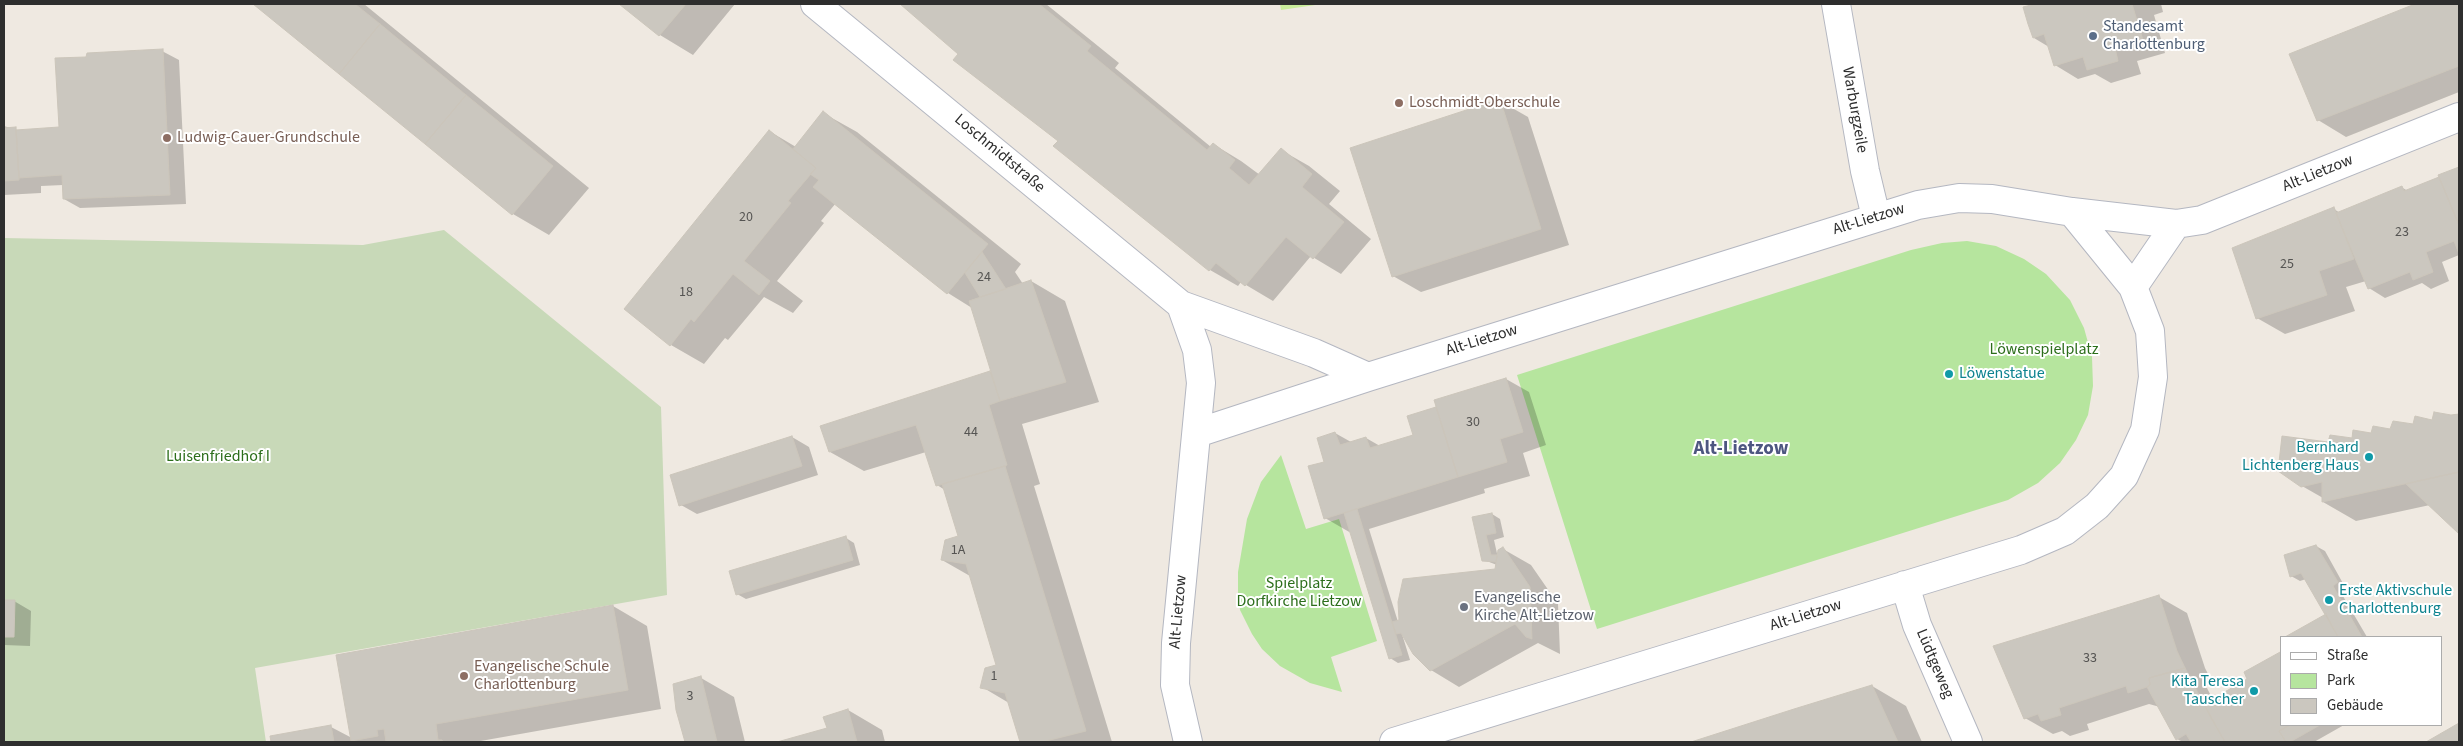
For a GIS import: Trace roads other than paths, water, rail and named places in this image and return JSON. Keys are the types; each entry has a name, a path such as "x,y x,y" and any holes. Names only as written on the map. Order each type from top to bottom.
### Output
{"street":[{"name":"Loschmidtstraße","path":"815,4 1181,305 1314,353 1368,376"},
{"name":"Warburgzeile","path":"1836,4 1865,171 1876,217"},
{"name":"Alt-Lietzow","path":"1188,742 1175,685 1176,643 1197,434 1368,376 1918,205 1959,198 1992,199 2072,212 2176,224 2202,220 2459,118"},
{"name":"Alt-Lietzow","path":"1394,742 2021,550 2065,531 2098,506 2124,476 2145,430 2153,377 2150,331 2133,287 2072,212"},
{"path":"2133,287 2176,224"},
{"name":"Loschmidtstraße","path":"1181,305 1198,350 1201,383 1197,434"},
{"name":"Lüdtgeweg","path":"1905,585 1917,625 1968,742"}],"place":[{"name":"Standesamt Charlottenburg","path":"2093,36"},
{"name":"Loschmidt-Oberschule","path":"1399,103"},
{"name":"Ludwig-Cauer-Grundschule","path":"167,138"},
{"name":"Löwenstatue","path":"1949,374"},
{"name":"Bernhard Lichtenberg Haus","path":"2369,457"},
{"name":"Erste Aktivschule Charlottenburg","path":"2329,600"},
{"name":"Evangelische Kirche Alt-Lietzow","path":"1464,607"},
{"name":"Evangelische Schule Charlottenburg","path":"464,676"},
{"name":"Kita Teresa Tauscher","path":"2254,691"}],"district":[{"name":"Alt-Lietzow","path":"1741,450"}],"park label":[{"name":"Löwenspielplatz","path":"2044,350"},
{"name":"Luisenfriedhof I","path":"218,457"},
{"name":"Spielplatz Dorfkirche Lietzow","path":"1299,593"}]}
